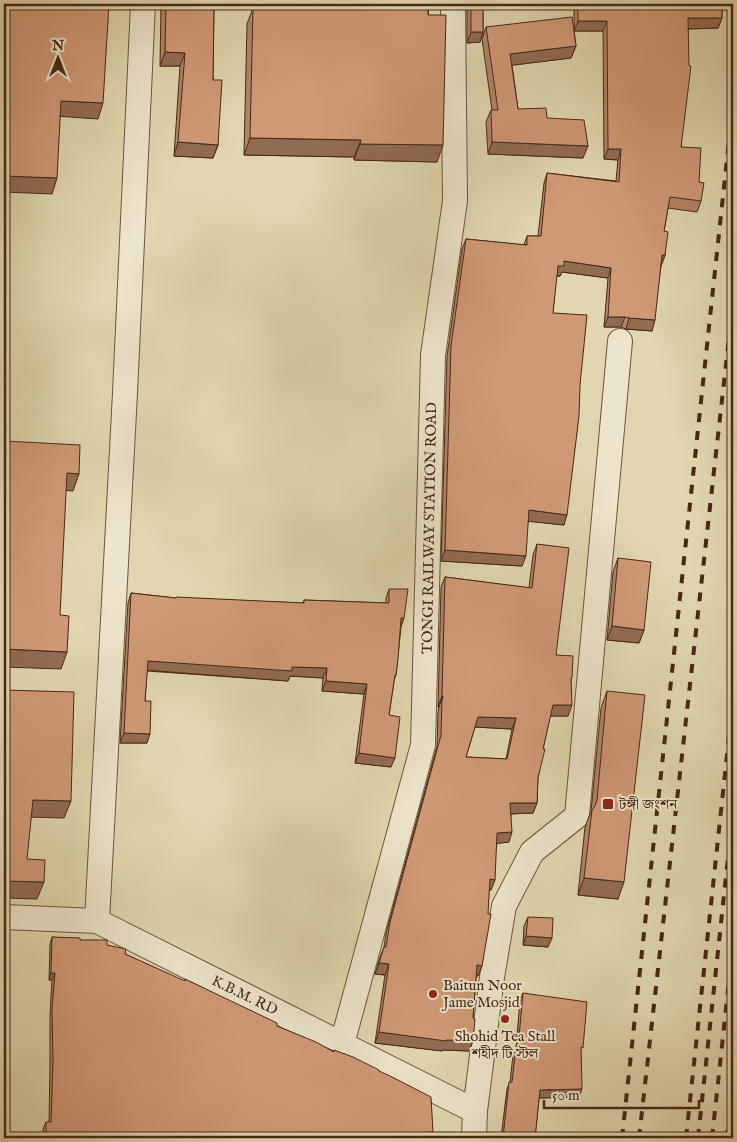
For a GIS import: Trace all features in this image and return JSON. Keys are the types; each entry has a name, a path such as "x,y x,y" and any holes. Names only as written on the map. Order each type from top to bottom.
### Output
{"street":[{"path":"96,922 125,403 142,4"},
{"name":"TONGI RAILWAY STATION ROAD","path":"342,1044 423,745 433,355 455,201 453,4"},
{"path":"474,1138 492,977 504,906 532,852 577,816 620,341"},
{"name":"K.B.M. RD","path":"4,917 96,922 476,1111"}],"building":[{"path":"4,4 109,4 103,103 61,101 57,178 4,176"},
{"path":"166,4 214,4 213,80 222,80 218,145 178,142 185,53 165,52"},
{"path":"259,4 428,4 428,15 446,15 443,145 360,144 361,140 250,138 253,8 259,8"},
{"path":"471,4 483,4 483,32 471,32"},
{"path":"578,4 722,4 722,18 688,18 689,66 691,66 681,147 701,148 699,182 704,183 701,201 670,197 664,231 668,232 665,255 662,255 655,320 608,317 611,268 564,261 564,266 558,266 553,313 587,315 579,416 567,515 529,510 526,556 445,550 451,346 466,239 527,245 527,236 541,236 547,173 619,182 621,149 608,149 607,21 578,21"},
{"path":"572,17 576,46 510,54 518,109 546,108 547,118 584,120 588,146 492,142 491,110 498,110 486,27"},
{"path":"4,441 80,445 79,474 67,473 60,615 69,616 67,652 4,649"},
{"path":"537,544 569,548 556,655 573,656 571,678 572,705 553,705 538,778 537,803 510,803 512,832 497,833 495,880 490,879 488,914 491,914 482,966 477,965 473,1041 446,1041 379,1032 389,964 379,963 384,947 386,947 390,922 441,735 445,577 532,588","holes":["478,717 516,718 507,759 466,757"]},
{"path":"618,558 651,562 644,630 612,626"},
{"path":"389,589 408,589 404,618 401,618 398,659 389,715 400,717 395,758 359,753 367,684 326,681 327,668 292,667 292,671 148,661 145,701 151,701 150,734 124,733 131,593 176,598 304,603 304,600 389,603"},
{"path":"4,690 74,692 71,801 33,800 27,859 45,860 44,882 4,881"},
{"name":"টঙ্গী জংশন","path":"607,691 645,695 624,882 584,878 592,810 597,800"},
{"path":"528,917 553,918 552,938 526,936"},
{"path":"52,937 107,940 107,945 126,949 125,954 185,981 185,979 277,1023 277,1026 316,1042 334,1052 334,1050 353,1057 379,1070 431,1097 433,1132 340,1138 231,1136 231,1138 46,1138 46,1122 51,1122 53,1060 52,1009 55,973 51,973"},
{"path":"523,993 587,1002 583,1048 581,1047 582,1089 540,1090 535,1138 503,1138 509,1082 512,1082 516,1048 518,1048"}],"railway":[{"path":"622,1138 733,103"},
{"path":"639,1138 733,302"},
{"path":"686,1138 733,699"},
{"path":"698,1138 733,811"},
{"path":"712,1138 733,944"},
{"path":"727,1138 733,1084"}],"place":[{"name":"টঙ্গী জংশন","path":"608,804"},
{"name":"Baitun Noor Jame Mosjid","path":"433,994"},
{"name":"Shohid Tea Stall শহীদ টি স্টল","path":"505,1019"}]}
